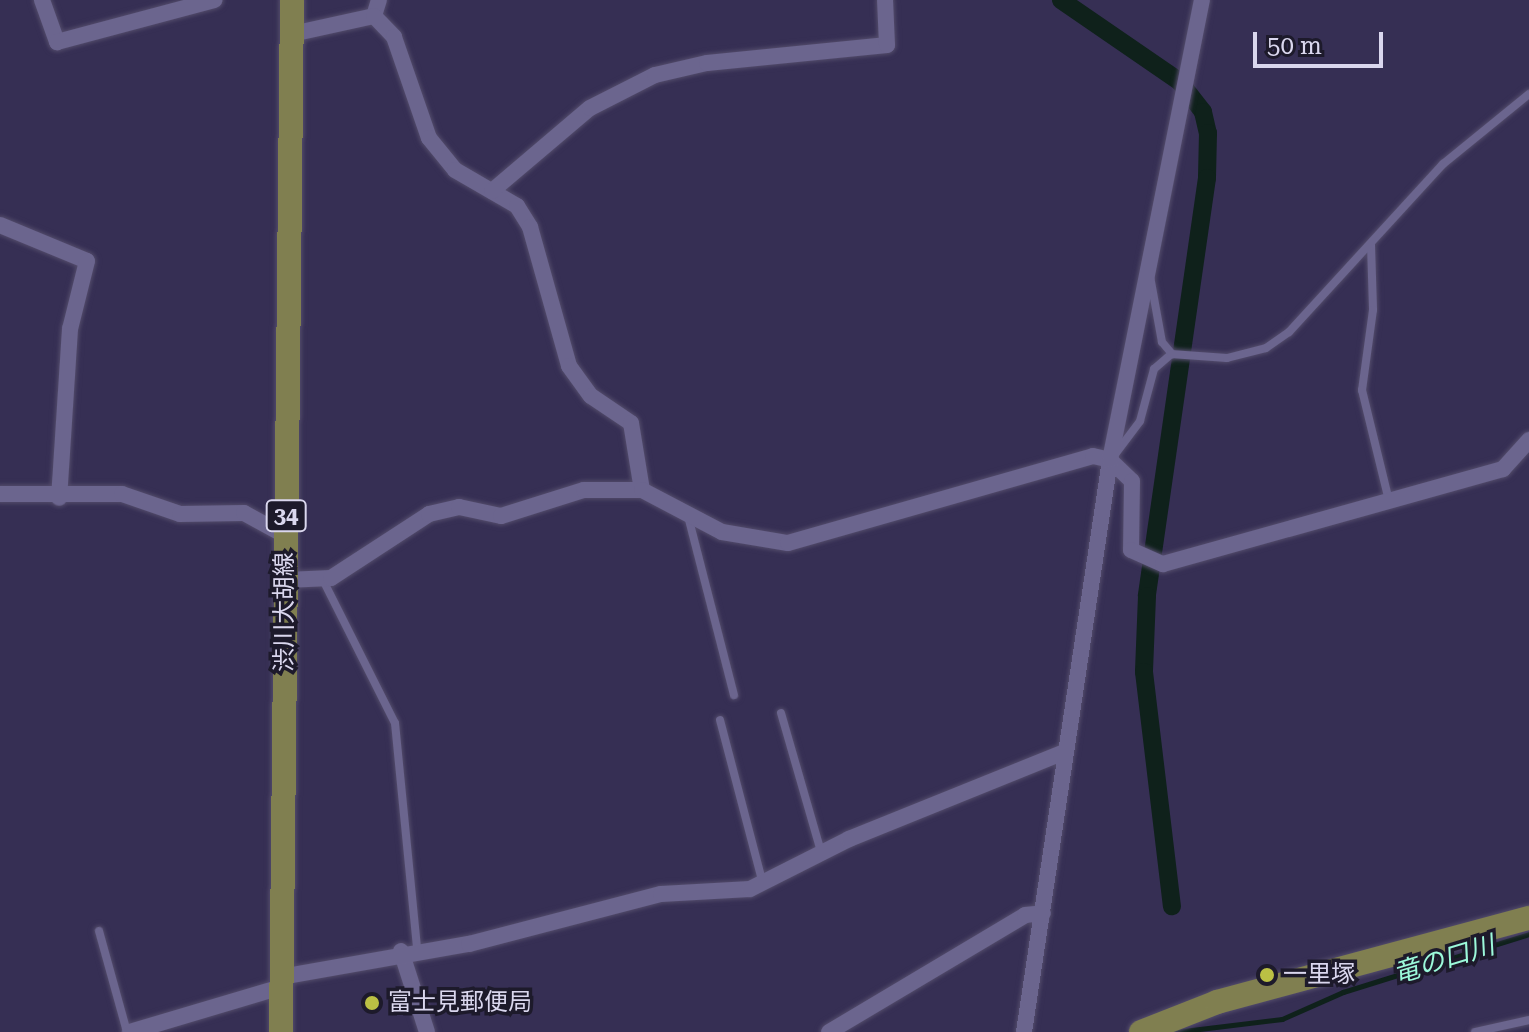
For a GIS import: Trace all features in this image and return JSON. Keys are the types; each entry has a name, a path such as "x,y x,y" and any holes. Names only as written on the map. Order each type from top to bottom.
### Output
{"main road":[{"name":"渋川大胡線","path":"281,1032 292,0"},
{"path":"1141,1032 1217,1002 1381,963 1529,918"}],"street":[{"path":"42,0 57,42 215,0"},
{"path":"492,191 590,108 655,75 707,63 887,45 885,0"},
{"path":"1024,1032 1110,460 1202,0"},
{"path":"292,34 376,8 394,37 429,138 455,170 517,206 530,227 569,366 591,396 631,423 642,490"},
{"path":"0,225 87,261 70,329 59,498"},
{"path":"286,580 323,580 429,514 459,507 501,516 584,490 642,490 747,541 788,543 1093,456 1110,460 1132,481 1131,550 1142,560 1163,564 1503,469 1529,440"},
{"path":"0,494 59,498 122,494 180,514 244,513 286,536"},
{"path":"128,1032 281,982 409,950 484,940 661,894 763,884 821,852 1064,752"},
{"path":"829,1032 1025,915 1043,913"},
{"path":"409,950 427,1032"}],"lane":[{"path":"1110,460 1140,421 1154,369 1172,354 1227,358 1266,348 1289,332 1443,164 1529,94"},
{"path":"1371,245 1373,310 1362,390 1389,501"},
{"path":"1148,272 1160,302 1162,342 1172,354"},
{"path":"686,511 734,695"},
{"path":"323,580 395,723 409,950"},
{"path":"781,713 821,852"},
{"path":"720,720 763,884"},
{"path":"99,931 128,1032"},
{"path":"1475,1032 1529,1020"}],"waterway":[{"path":"1061,0 1179,81 1203,112 1208,133 1207,178 1147,596 1144,672 1172,906"},
{"name":"竜の口川","path":"1175,1032 1282,1019 1343,992 1529,934"}],"place":[{"name":"一里塚","path":"1267,975"},
{"name":"富士見郵便局","path":"372,1003"}]}
